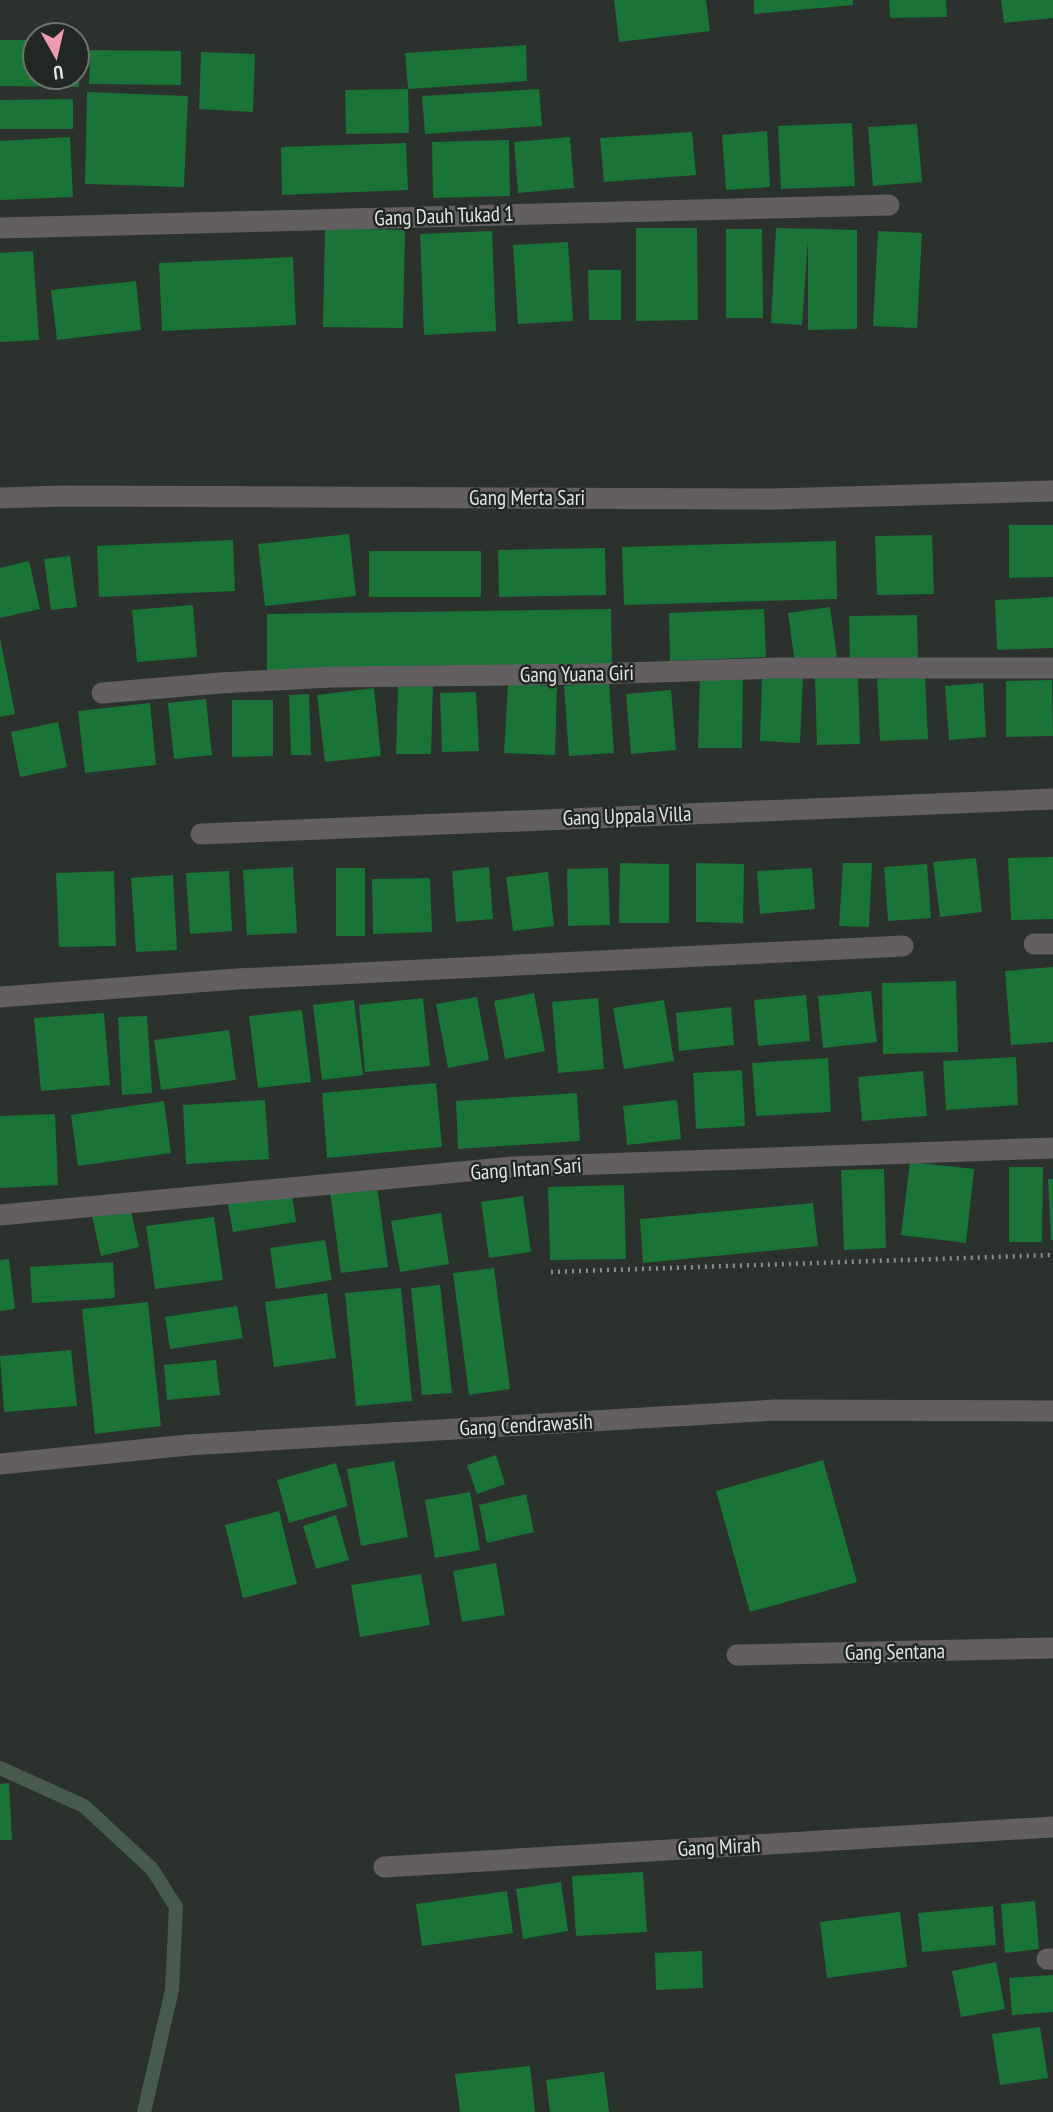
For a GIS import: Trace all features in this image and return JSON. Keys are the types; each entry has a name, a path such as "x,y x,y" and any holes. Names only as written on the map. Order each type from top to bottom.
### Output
{"street":[{"name":"Gang Dauh Tukad 1","path":"0,228 889,205"},
{"name":"Gang Merta Sari","path":"0,498 774,499 1053,491"},
{"name":"Gang Yuana Giri","path":"102,693 331,677 594,674 776,668 1053,668"},
{"name":"Gang Uppala Villa","path":"201,834 1053,799"},
{"path":"0,998 237,979 904,946"},
{"name":"Gang Intan Sari","path":"0,1215 513,1167 1053,1149"},
{"name":"Gang Cendrawasih","path":"0,1464 188,1446 775,1410 1053,1411"},
{"name":"Gang Sentana","path":"737,1655 1053,1648"},
{"name":"Gang Mirah","path":"384,1867 1053,1827"}],"path":[{"path":"551,1272 1053,1255"}],"building":[{"path":"614,0 706,0 710,31 619,42"},
{"path":"754,0 853,0 853,5 754,14"},
{"path":"889,0 946,0 947,17 890,18"},
{"path":"1001,0 1053,0 1053,18 1004,23"},
{"path":"0,40 21,40 21,86 0,86"},
{"path":"526,45 527,81 408,89 405,53"},
{"path":"91,50 181,51 181,85 91,84"},
{"path":"201,52 255,54 253,112 199,109"},
{"path":"408,89 409,133 346,134 345,90"},
{"path":"539,89 542,126 425,134 422,96"},
{"path":"87,92 188,96 184,187 85,184"},
{"path":"73,99 73,129 0,129 0,100"},
{"path":"852,123 855,186 781,189 778,126"},
{"path":"917,124 922,182 873,186 868,127"},
{"path":"767,131 770,187 726,190 722,135"},
{"path":"692,132 696,175 604,182 600,138"},
{"path":"70,137 73,197 0,200 0,141"},
{"path":"570,137 574,188 518,193 514,142"},
{"path":"509,140 510,196 433,198 432,142"},
{"path":"406,143 408,190 282,195 281,147"},
{"path":"325,228 405,230 403,328 323,327"},
{"path":"636,228 697,228 698,320 636,321"},
{"path":"776,228 857,230 857,329 808,330 808,240 802,325 771,323"},
{"path":"726,229 762,229 763,318 726,318"},
{"path":"492,231 496,331 424,335 420,234"},
{"path":"878,231 922,233 917,328 873,326"},
{"path":"568,242 573,321 518,324 513,245"},
{"path":"33,251 39,340 0,342 0,253"},
{"path":"293,257 296,325 162,331 159,263"},
{"path":"588,270 621,270 621,320 589,320"},
{"path":"136,281 141,330 57,340 51,290"},
{"path":"1009,525 1053,525 1053,577 1009,578"},
{"path":"349,534 356,596 265,606 258,544"},
{"path":"932,535 934,594 877,595 875,536"},
{"path":"233,540 235,591 99,597 97,546"},
{"path":"836,541 837,599 624,605 622,547"},
{"path":"605,548 606,595 499,597 498,550"},
{"path":"369,551 481,551 481,597 369,597"},
{"path":"70,556 77,607 51,610 44,559"},
{"path":"29,561 40,609 0,618 0,568"},
{"path":"1053,597 1053,648 997,650 995,600"},
{"path":"193,605 197,657 137,662 132,610"},
{"path":"830,607 837,657 795,663 788,613"},
{"path":"611,609 612,667 267,671 267,614"},
{"path":"764,609 766,657 670,661 669,613"},
{"path":"917,615 918,661 850,662 849,616"},
{"path":"0,638 15,714 0,717"},
{"path":"743,675 742,748 698,748 700,676"},
{"path":"925,676 928,739 880,741 877,679"},
{"path":"762,677 803,678 800,743 760,741"},
{"path":"858,677 860,744 817,745 815,678"},
{"path":"1052,680 1053,736 1006,737 1006,681"},
{"path":"609,682 614,753 569,756 564,686"},
{"path":"983,683 986,737 949,740 945,686"},
{"path":"508,684 557,686 555,755 504,753"},
{"path":"398,685 433,685 431,754 396,754"},
{"path":"374,688 381,756 325,762 317,695"},
{"path":"671,690 676,750 631,754 626,694"},
{"path":"476,692 479,751 442,752 440,693"},
{"path":"309,694 311,755 291,755 289,695"},
{"path":"206,699 212,755 174,759 168,703"},
{"path":"232,700 273,700 273,756 232,757"},
{"path":"150,703 156,765 85,773 78,711"},
{"path":"58,722 67,767 20,777 11,732"},
{"path":"1053,857 1053,919 1011,920 1008,858"},
{"path":"976,858 982,912 940,917 933,862"},
{"path":"620,863 669,864 669,923 619,923"},
{"path":"696,863 744,864 743,923 696,922"},
{"path":"843,863 872,863 869,927 839,926"},
{"path":"927,864 931,918 888,921 884,867"},
{"path":"293,867 297,933 247,935 243,870"},
{"path":"489,867 493,919 456,922 452,871"},
{"path":"336,868 365,868 365,936 336,936"},
{"path":"608,868 610,925 568,926 567,869"},
{"path":"812,868 815,909 760,914 757,871"},
{"path":"114,871 116,946 59,947 56,873"},
{"path":"229,871 232,931 190,934 186,873"},
{"path":"548,872 554,926 513,931 506,877"},
{"path":"173,875 177,950 136,952 131,878"},
{"path":"430,878 432,932 373,934 372,879"},
{"path":"1053,967 1053,1042 1011,1045 1005,971"},
{"path":"956,981 958,1052 883,1054 882,983"},
{"path":"871,991 877,1042 823,1048 818,996"},
{"path":"534,993 545,1051 505,1059 494,1001"},
{"path":"806,995 810,1041 758,1046 754,1000"},
{"path":"477,997 489,1060 448,1068 436,1004"},
{"path":"423,998 430,1066 365,1072 359,1005"},
{"path":"598,998 604,1069 558,1073 552,1002"},
{"path":"354,1000 363,1075 322,1080 313,1005"},
{"path":"664,1000 674,1061 624,1069 613,1008"},
{"path":"731,1007 734,1045 679,1051 676,1013"},
{"path":"302,1010 311,1082 258,1088 249,1016"},
{"path":"104,1013 110,1085 41,1091 34,1018"},
{"path":"147,1016 152,1093 122,1095 118,1017"},
{"path":"229,1030 236,1080 161,1090 154,1040"},
{"path":"1016,1057 1018,1105 946,1110 943,1061"},
{"path":"828,1058 831,1112 756,1116 752,1063"},
{"path":"742,1070 745,1126 696,1129 693,1073"},
{"path":"923,1071 927,1116 862,1121 858,1077"},
{"path":"436,1083 442,1147 327,1158 322,1093"},
{"path":"577,1093 580,1141 458,1149 456,1101"},
{"path":"265,1100 269,1159 186,1164 183,1105"},
{"path":"677,1100 681,1139 627,1145 623,1106"},
{"path":"164,1101 171,1153 78,1166 71,1115"},
{"path":"55,1114 58,1185 0,1188 0,1116"},
{"path":"910,1162 974,1169 966,1243 901,1235"},
{"path":"1009,1167 1043,1167 1042,1242 1009,1242"},
{"path":"884,1169 886,1248 844,1250 841,1170"},
{"path":"1048,1179 1053,1179 1053,1240 1051,1240"},
{"path":"377,1185 388,1267 341,1273 330,1191"},
{"path":"624,1185 626,1259 550,1260 548,1187"},
{"path":"291,1189 296,1222 233,1232 227,1199"},
{"path":"523,1196 531,1252 489,1258 481,1202"},
{"path":"813,1203 818,1246 643,1263 640,1219"},
{"path":"130,1208 139,1247 101,1256 92,1216"},
{"path":"441,1213 449,1264 400,1272 391,1221"},
{"path":"214,1217 223,1280 155,1289 146,1226"},
{"path":"325,1240 332,1280 276,1289 270,1248"},
{"path":"9,1259 15,1309 0,1311 0,1260"},
{"path":"113,1262 115,1298 32,1303 30,1267"},
{"path":"494,1268 510,1389 469,1395 453,1273"},
{"path":"440,1285 452,1393 422,1395 411,1288"},
{"path":"401,1288 412,1401 356,1406 345,1293"},
{"path":"327,1293 336,1358 274,1367 265,1302"},
{"path":"148,1302 161,1426 95,1434 82,1309"},
{"path":"237,1306 243,1338 170,1349 165,1317"},
{"path":"71,1350 77,1406 4,1412 0,1356"},
{"path":"216,1360 220,1395 167,1400 164,1365"},
{"path":"496,1455 505,1484 477,1494 467,1465"},
{"path":"823,1460 857,1582 750,1612 716,1491"},
{"path":"394,1461 408,1537 361,1546 347,1469"},
{"path":"336,1463 348,1506 289,1523 277,1480"},
{"path":"470,1492 480,1550 435,1558 425,1500"},
{"path":"526,1494 534,1532 487,1543 479,1505"},
{"path":"279,1511 297,1584 243,1598 225,1525"},
{"path":"336,1515 349,1560 316,1569 303,1526"},
{"path":"496,1563 505,1615 462,1622 453,1571"},
{"path":"421,1574 430,1625 360,1637 351,1585"},
{"path":"9,1783 12,1840 0,1840 0,1784"},
{"path":"643,1872 647,1932 576,1936 572,1876"},
{"path":"561,1882 568,1931 523,1939 516,1889"},
{"path":"507,1891 513,1933 422,1946 416,1904"},
{"path":"1035,1901 1039,1949 1005,1953 1001,1904"},
{"path":"993,1906 996,1945 922,1952 918,1913"},
{"path":"900,1912 907,1967 827,1978 820,1922"},
{"path":"702,1951 703,1988 656,1990 655,1953"},
{"path":"996,1962 1005,2009 961,2017 952,1971"},
{"path":"1053,1975 1053,2012 1012,2015 1009,1978"},
{"path":"1040,2027 1048,2078 1000,2085 992,2034"},
{"path":"530,2066 535,2112 460,2112 455,2074"},
{"path":"604,2072 609,2112 550,2112 546,2080"}],"waterway":[{"path":"0,1768 84,1806 152,1869 176,1907 172,1990 144,2112"}]}
